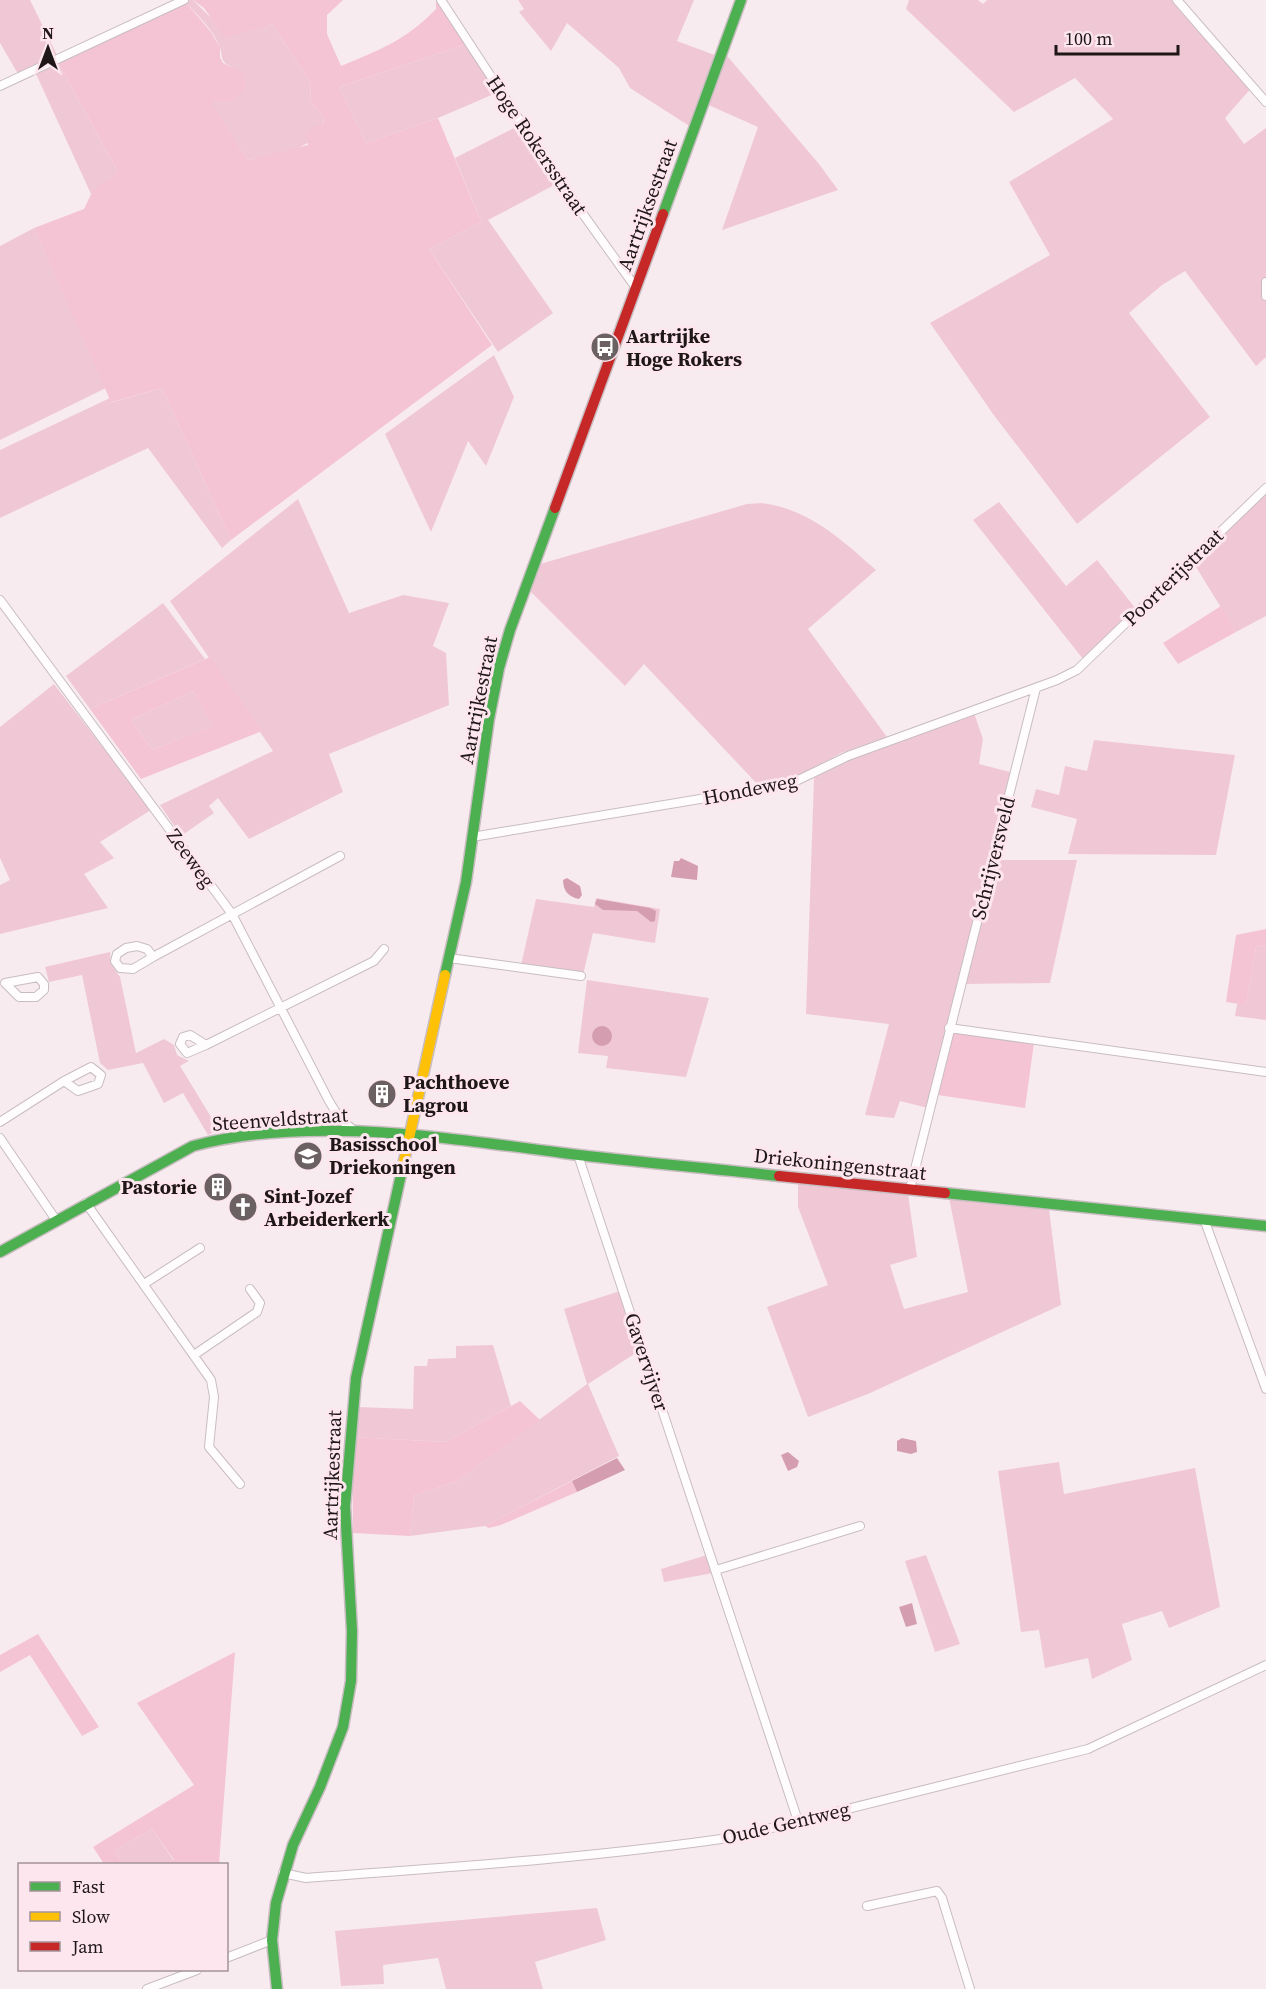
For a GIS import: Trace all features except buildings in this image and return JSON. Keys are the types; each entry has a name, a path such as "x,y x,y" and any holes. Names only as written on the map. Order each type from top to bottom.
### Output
{"street":[{"path":"0,86 184,0"},
{"name":"Hoge Rokersstraat","path":"441,0 559,180 636,288"},
{"name":"Aartrijksestraat","path":"586,423 741,0"},
{"path":"1177,0 1266,102"},
{"path":"1266,282 1266,296"},
{"name":"Aartrijkestraat","path":"277,1989 272,1940 276,1903 293,1845 320,1786 343,1727 351,1681 352,1631 345,1506 351,1412 356,1378 466,882 498,668 586,423"},
{"name":"Poorterijstraat","path":"1081,666 1266,488"},
{"name":"Zeeweg","path":"0,600 232,914 340,1119 356,1132"},
{"name":"Hondeweg","path":"472,837 790,784 848,756 1058,680 1081,666"},
{"name":"Schrijversveld","path":"910,1189 1036,688"},
{"path":"153,957 147,949 132,946 117,954 115,961 120,968 129,970 340,856"},
{"path":"206,1045 374,962 384,949"},
{"path":"449,958 580,976"},
{"path":"38,977 44,984 44,990 36,997 19,997 3,984 38,977"},
{"path":"949,1028 1266,1072"},
{"path":"0,1122 64,1081"},
{"name":"Steenveldstraat","path":"0,1252 193,1146 219,1139 266,1134 356,1132 411,1134"},
{"name":"Driekoningenstraat","path":"411,1134 578,1155 1266,1226"},
{"path":"0,1138 56,1220"},
{"name":"Gavervijver","path":"578,1155 798,1821"},
{"path":"87,1203 211,1380 213,1388 209,1447 240,1484"},
{"path":"1204,1219 1266,1389"},
{"path":"144,1284 200,1248"},
{"path":"194,1355 257,1312 260,1303 250,1289"},
{"path":"716,1570 860,1526"},
{"name":"Oude Gentweg","path":"283,1874 294,1877 318,1877 684,1845 735,1837 1088,1749 1266,1665"},
{"path":"867,1906 937,1891 942,1898 970,1989"},
{"path":"228,1957 272,1940"},
{"path":"147,1989 194,1971"}],"shaded area":[{"path":"0,0 30,0 57,55 18,74 0,43"},
{"path":"184,0 193,0 213,20 252,29 272,24 310,82 311,103 324,117 315,137 295,149 248,160 211,104 216,101 233,101 232,67 223,60 219,45 212,33"},
{"path":"184,0 211,32 220,47 220,57 223,63 244,73 245,86 240,95 233,101 216,101 212,104 248,160 308,145 306,133 316,125 323,125 324,117 311,103 310,82 272,24 225,38 204,8 193,0 343,0 327,15 327,34 341,66 403,37 436,9 436,0 441,0 469,43 339,87 366,143 438,118 481,222 429,249 492,345 231,540 162,388 111,402 34,228 84,209 93,190 118,172 59,64 63,56"},
{"path":"518,0 694,0 677,41 720,57 723,51 819,164 838,190 722,230 758,127 704,103 694,129 630,88 619,68 567,23 551,51 519,12 524,9"},
{"path":"909,0 978,0 983,4 987,0 1177,0 1253,86 1225,118 1244,144 1266,128 1266,357 1256,366 1185,271 1162,285 1129,313 1210,417 1077,524 993,414 930,323 1050,255 1009,182 1113,119 1075,78 1014,112 906,9"},
{"path":"469,43 501,91 438,118 366,143 339,87"},
{"path":"59,64 118,172 91,194 36,74"},
{"path":"522,124 560,182 488,220 553,313 498,352 429,249 481,222 455,158"},
{"path":"34,228 106,388 0,440 0,246"},
{"path":"494,355 514,397 486,466 468,441 431,532 385,434"},
{"path":"162,388 231,540 222,548 148,448 0,518 0,450 110,398 112,402"},
{"path":"1266,493 1266,616 1236,632 1193,562"},
{"path":"298,499 349,613 403,595 449,603 433,646 446,653 449,705 329,754 343,792 249,839 218,798 209,806 214,813 181,836 160,805 273,751 170,601"},
{"path":"999,502 1066,586 1097,560 1136,609 1083,659 973,520"},
{"path":"762,503 779,506 810,519 837,537 876,570 808,629 887,737 841,753 794,779 760,787 644,664 625,686 531,592 540,564 747,504"},
{"path":"163,603 205,659 90,709 66,676"},
{"path":"1221,606 1236,632 1178,664 1163,643"},
{"path":"210,657 262,731 141,779 90,709","holes":["193,691 213,726 152,750 131,720"]},
{"path":"54,684 151,810 100,842 114,858 84,874 108,908 0,934 0,885 10,880 0,858 0,727"},
{"path":"193,691 214,726 152,750 131,720"},
{"path":"974,713 983,739 979,764 1010,772 928,1108 900,1101 894,1118 865,1115 889,1024 806,1014 814,778 837,764"},
{"path":"1094,740 1235,755 1216,855 1068,854 1077,819 1031,807 1036,789 1059,795 1065,766 1087,771"},
{"path":"681,858 698,866 697,880 671,877 674,861 679,861"},
{"path":"1077,860 1050,983 964,984 994,861"},
{"path":"567,878 580,886 582,895 579,899 572,897 565,890 563,880"},
{"path":"596,898 660,909 655,943 593,933 583,975 521,965 536,899 594,907"},
{"path":"597,899 650,908 656,911 655,921 651,922 637,911 603,910 595,904"},
{"path":"1266,929 1266,945 1256,947 1246,1005 1226,1002 1236,935"},
{"path":"1266,945 1266,1020 1235,1016 1237,1004 1246,1004 1256,947"},
{"path":"110,952 111,964 120,977 136,1053 164,1039 174,1045 177,1055 189,1061 180,1066 219,1130 208,1135 183,1093 164,1103 143,1063 108,1070 100,1063 82,975 49,982 45,967"},
{"path":"587,980 709,998 686,1077 606,1068 608,1056 578,1053"},
{"path":"598,1026 606,1026 612,1032 612,1040 606,1046 598,1046 592,1040 592,1032"},
{"path":"954,1030 1034,1043 1025,1108 938,1095"},
{"path":"798,1181 908,1194 917,1257 890,1265 904,1309 968,1292 949,1198 1049,1209 1061,1305 868,1394 808,1417 767,1307 828,1285 798,1207"},
{"path":"620,1291 639,1351 588,1384 619,1456 485,1526 410,1536 414,1496 457,1481 587,1384 564,1309"},
{"path":"493,1345 511,1406 446,1442 352,1437 357,1407 413,1409 414,1366 427,1366 428,1359 456,1358 456,1346"},
{"path":"520,1401 540,1420 457,1481 414,1496 410,1536 353,1533 352,1437 446,1442"},
{"path":"902,1438 916,1441 917,1452 911,1454 897,1451 897,1441"},
{"path":"788,1452 799,1461 797,1467 788,1471 781,1455"},
{"path":"617,1458 625,1470 577,1492 572,1481"},
{"path":"1059,1462 1064,1494 1195,1468 1220,1607 1169,1628 1162,1611 1122,1624 1132,1660 1092,1679 1088,1658 1045,1668 1039,1630 1021,1632 998,1471"},
{"path":"572,1481 577,1492 501,1525 489,1528 485,1526"},
{"path":"707,1555 713,1573 664,1582 661,1569"},
{"path":"926,1555 960,1644 935,1652 905,1561"},
{"path":"912,1603 917,1624 906,1627 899,1607"},
{"path":"38,1634 99,1727 82,1736 30,1655 0,1672 0,1655"},
{"path":"235,1652 219,1863 169,1863 174,1860 152,1829 115,1850 122,1863 103,1863 93,1847 194,1785 137,1703"},
{"path":"152,1829 174,1861 169,1863 122,1863 115,1850"},
{"path":"597,1908 606,1940 535,1962 543,1989 446,1989 438,1958 383,1965 384,1984 341,1986 335,1931"}],"traffic: fast":[{"path":"663,214 741,0"},
{"path":"445,975 466,882 489,719 499,668 510,630 555,508"},
{"path":"0,1252 193,1146 237,1137 283,1132 377,1132 425,1136 779,1176"},
{"path":"277,1989 272,1940 276,1903 293,1845 320,1787 343,1727 351,1681 352,1631 345,1506 356,1378 402,1170"},
{"path":"945,1193 1266,1226"}],"traffic: slow":[{"path":"402,1170 445,975"}],"traffic: jam":[{"path":"555,508 663,214"},
{"path":"779,1176 945,1193"}],"place":[{"name":"Aartrijke Hoge Rokers","path":"605,347"},
{"name":"Pachthoeve Lagrou","path":"382,1094"},
{"name":"Basisschool Driekoningen","path":"308,1156"},
{"name":"Pastorie","path":"218,1187"},
{"name":"Sint-Jozef Arbeiderkerk","path":"243,1207"}]}
